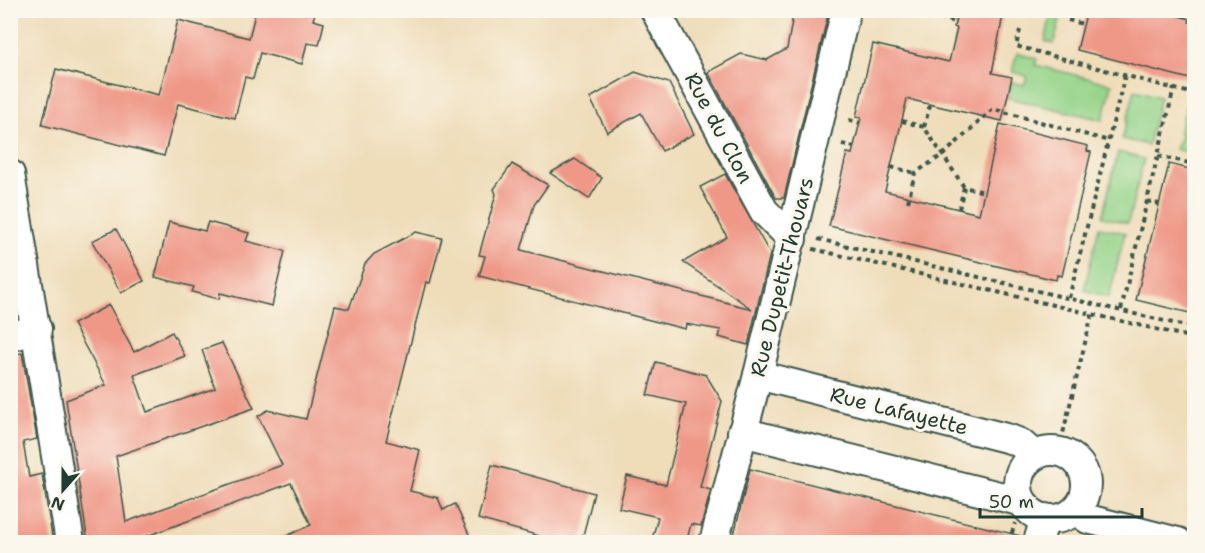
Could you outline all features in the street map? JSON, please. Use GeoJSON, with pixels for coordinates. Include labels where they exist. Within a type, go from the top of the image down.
{"type":"FeatureCollection","features":[{"type":"Feature","properties":{"kind":"street","name":"Rue du Clon"},"geometry":{"type":"LineString","coordinates":[[655,10],[764,211],[800,241]]}},
{"type":"Feature","properties":{"kind":"street","name":"Rue Dupetit-Thouars"},"geometry":{"type":"LineString","coordinates":[[714,543],[758,375],[800,241],[846,10]]}},
{"type":"Feature","properties":{"kind":"street"},"geometry":{"type":"LineString","coordinates":[[10,174],[24,333],[70,543]]}},
{"type":"Feature","properties":{"kind":"street","name":"Rue Lafayette"},"geometry":{"type":"LineString","coordinates":[[758,375],[1010,439],[1032,451],[1046,453]]}},
{"type":"Feature","properties":{"kind":"street"},"geometry":{"type":"LineString","coordinates":[[742,432],[1035,521],[1060,518],[1075,510],[1085,493],[1084,474],[1076,460],[1046,453],[1022,468],[1018,478],[1018,489],[1035,521]]}},
{"type":"Feature","properties":{"kind":"street"},"geometry":{"type":"LineString","coordinates":[[1075,510],[1088,519],[1178,543]]}},
{"type":"Feature","properties":{"kind":"path"},"geometry":{"type":"LineString","coordinates":[[914,10],[955,22]]}},
{"type":"Feature","properties":{"kind":"path"},"geometry":{"type":"LineString","coordinates":[[1167,11],[1194,18]]}},
{"type":"Feature","properties":{"kind":"path"},"geometry":{"type":"LineString","coordinates":[[1068,20],[1083,24]]}},
{"type":"Feature","properties":{"kind":"path"},"geometry":{"type":"LineString","coordinates":[[1020,30],[1016,46],[1194,94]]}},
{"type":"Feature","properties":{"kind":"path"},"geometry":{"type":"LineString","coordinates":[[1069,298],[1125,75]]}},
{"type":"Feature","properties":{"kind":"path"},"geometry":{"type":"LineString","coordinates":[[1121,310],[1174,88]]}},
{"type":"Feature","properties":{"kind":"path"},"geometry":{"type":"LineString","coordinates":[[924,127],[930,105]]}},
{"type":"Feature","properties":{"kind":"path"},"geometry":{"type":"LineString","coordinates":[[908,202],[915,173],[944,154],[993,109],[1109,141]]}},
{"type":"Feature","properties":{"kind":"path"},"geometry":{"type":"LineString","coordinates":[[849,120],[860,123]]}},
{"type":"Feature","properties":{"kind":"path"},"geometry":{"type":"LineString","coordinates":[[902,121],[924,127],[944,154],[964,187],[959,209]]}},
{"type":"Feature","properties":{"kind":"path"},"geometry":{"type":"LineString","coordinates":[[842,144],[854,147]]}},
{"type":"Feature","properties":{"kind":"path"},"geometry":{"type":"LineString","coordinates":[[1158,156],[1194,165]]}},
{"type":"Feature","properties":{"kind":"path"},"geometry":{"type":"LineString","coordinates":[[891,167],[915,173]]}},
{"type":"Feature","properties":{"kind":"path"},"geometry":{"type":"LineString","coordinates":[[964,187],[984,192]]}},
{"type":"Feature","properties":{"kind":"path"},"geometry":{"type":"LineString","coordinates":[[1147,201],[1159,204]]}},
{"type":"Feature","properties":{"kind":"path"},"geometry":{"type":"LineString","coordinates":[[800,241],[1069,298],[1194,328]]}},
{"type":"Feature","properties":{"kind":"path"},"geometry":{"type":"LineString","coordinates":[[800,241],[1194,338]]}},
{"type":"Feature","properties":{"kind":"path"},"geometry":{"type":"LineString","coordinates":[[1046,453],[1092,314]]}},
{"type":"Feature","properties":{"kind":"green space"},"geometry":{"type":"Polygon","coordinates":[[[1052,11],[1062,11],[1054,44],[1045,41],[1052,11]]]}},
{"type":"Feature","properties":{"kind":"green space"},"geometry":{"type":"Polygon","coordinates":[[[1017,53],[1037,59],[1035,65],[1112,84],[1103,120],[1008,98],[1012,82],[1024,85],[1027,76],[1012,72],[1017,53]]]}},
{"type":"Feature","properties":{"kind":"green space"},"geometry":{"type":"Polygon","coordinates":[[[1135,90],[1160,97],[1148,145],[1122,139],[1135,90]]]}},
{"type":"Feature","properties":{"kind":"green space"},"geometry":{"type":"Polygon","coordinates":[[[1187,103],[1194,105],[1194,154],[1175,149],[1182,134],[1179,133],[1187,103]]]}},
{"type":"Feature","properties":{"kind":"green space"},"geometry":{"type":"Polygon","coordinates":[[[1118,152],[1144,159],[1128,223],[1102,217],[1118,152]]]}},
{"type":"Feature","properties":{"kind":"green space"},"geometry":{"type":"Polygon","coordinates":[[[1099,227],[1125,233],[1109,297],[1084,290],[1099,227]]]}},
{"type":"Feature","properties":{"kind":"building"},"geometry":{"type":"Polygon","coordinates":[[[256,10],[316,10],[313,20],[324,23],[319,45],[307,43],[302,64],[260,53],[253,79],[245,77],[235,118],[178,104],[164,156],[42,125],[56,69],[159,95],[178,20],[249,38],[256,10]]]}},
{"type":"Feature","properties":{"kind":"building"},"geometry":{"type":"Polygon","coordinates":[[[794,10],[829,10],[784,198],[776,198],[708,72],[741,54],[767,60],[787,49],[794,10]]]}},
{"type":"Feature","properties":{"kind":"building"},"geometry":{"type":"Polygon","coordinates":[[[958,10],[1004,10],[992,73],[1012,77],[1002,121],[907,99],[885,191],[979,214],[1000,124],[1088,146],[1087,151],[1091,152],[1062,276],[1057,275],[1056,280],[829,226],[847,153],[852,154],[861,118],[856,117],[873,44],[949,62],[957,28],[954,27],[958,10]]]}},
{"type":"Feature","properties":{"kind":"building"},"geometry":{"type":"Polygon","coordinates":[[[1087,10],[1155,10],[1190,19],[1189,22],[1194,23],[1194,80],[1077,50],[1087,10]]]}},
{"type":"Feature","properties":{"kind":"building"},"geometry":{"type":"Polygon","coordinates":[[[635,72],[669,83],[694,134],[662,151],[641,113],[607,132],[590,98],[635,72]]]}},
{"type":"Feature","properties":{"kind":"building"},"geometry":{"type":"Polygon","coordinates":[[[575,159],[602,178],[589,199],[550,173],[575,159]]]}},
{"type":"Feature","properties":{"kind":"building"},"geometry":{"type":"Polygon","coordinates":[[[512,164],[548,185],[534,205],[521,250],[752,309],[683,262],[727,237],[700,187],[725,174],[770,254],[748,345],[719,337],[721,330],[686,324],[685,329],[479,276],[485,256],[479,255],[496,194],[494,189],[512,164]]]}},
{"type":"Feature","properties":{"kind":"building"},"geometry":{"type":"Polygon","coordinates":[[[1169,164],[1194,170],[1194,314],[1136,300],[1169,164]]]}},
{"type":"Feature","properties":{"kind":"building"},"geometry":{"type":"Polygon","coordinates":[[[169,222],[205,231],[208,222],[249,233],[246,241],[285,251],[272,306],[220,293],[219,299],[192,292],[194,287],[155,277],[169,222]]]}},
{"type":"Feature","properties":{"kind":"building"},"geometry":{"type":"Polygon","coordinates":[[[116,229],[144,281],[121,293],[92,241],[116,229]]]}},
{"type":"Feature","properties":{"kind":"building"},"geometry":{"type":"Polygon","coordinates":[[[416,232],[442,238],[430,283],[426,282],[386,441],[420,450],[410,491],[438,498],[443,510],[455,504],[473,543],[271,543],[311,525],[291,483],[128,543],[88,543],[66,400],[106,385],[73,324],[109,305],[134,352],[172,332],[185,356],[134,375],[147,412],[215,388],[202,350],[222,343],[254,408],[116,456],[126,522],[282,465],[258,416],[268,410],[306,419],[335,306],[349,309],[365,264],[374,254],[416,232]]]}},
{"type":"Feature","properties":{"kind":"building"},"geometry":{"type":"Polygon","coordinates":[[[22,353],[37,439],[23,442],[29,477],[42,474],[53,543],[10,543],[10,355],[22,353]]]}},
{"type":"Feature","properties":{"kind":"building"},"geometry":{"type":"Polygon","coordinates":[[[656,362],[706,375],[722,401],[700,487],[711,490],[701,526],[691,524],[686,543],[651,543],[658,517],[619,508],[627,476],[666,485],[686,404],[647,395],[656,362]]]}},
{"type":"Feature","properties":{"kind":"building"},"geometry":{"type":"Polygon","coordinates":[[[492,465],[594,493],[581,543],[565,543],[478,519],[492,465]]]}},
{"type":"Feature","properties":{"kind":"building"},"geometry":{"type":"Polygon","coordinates":[[[750,469],[1021,536],[1021,543],[732,543],[750,469]]]}}]}
